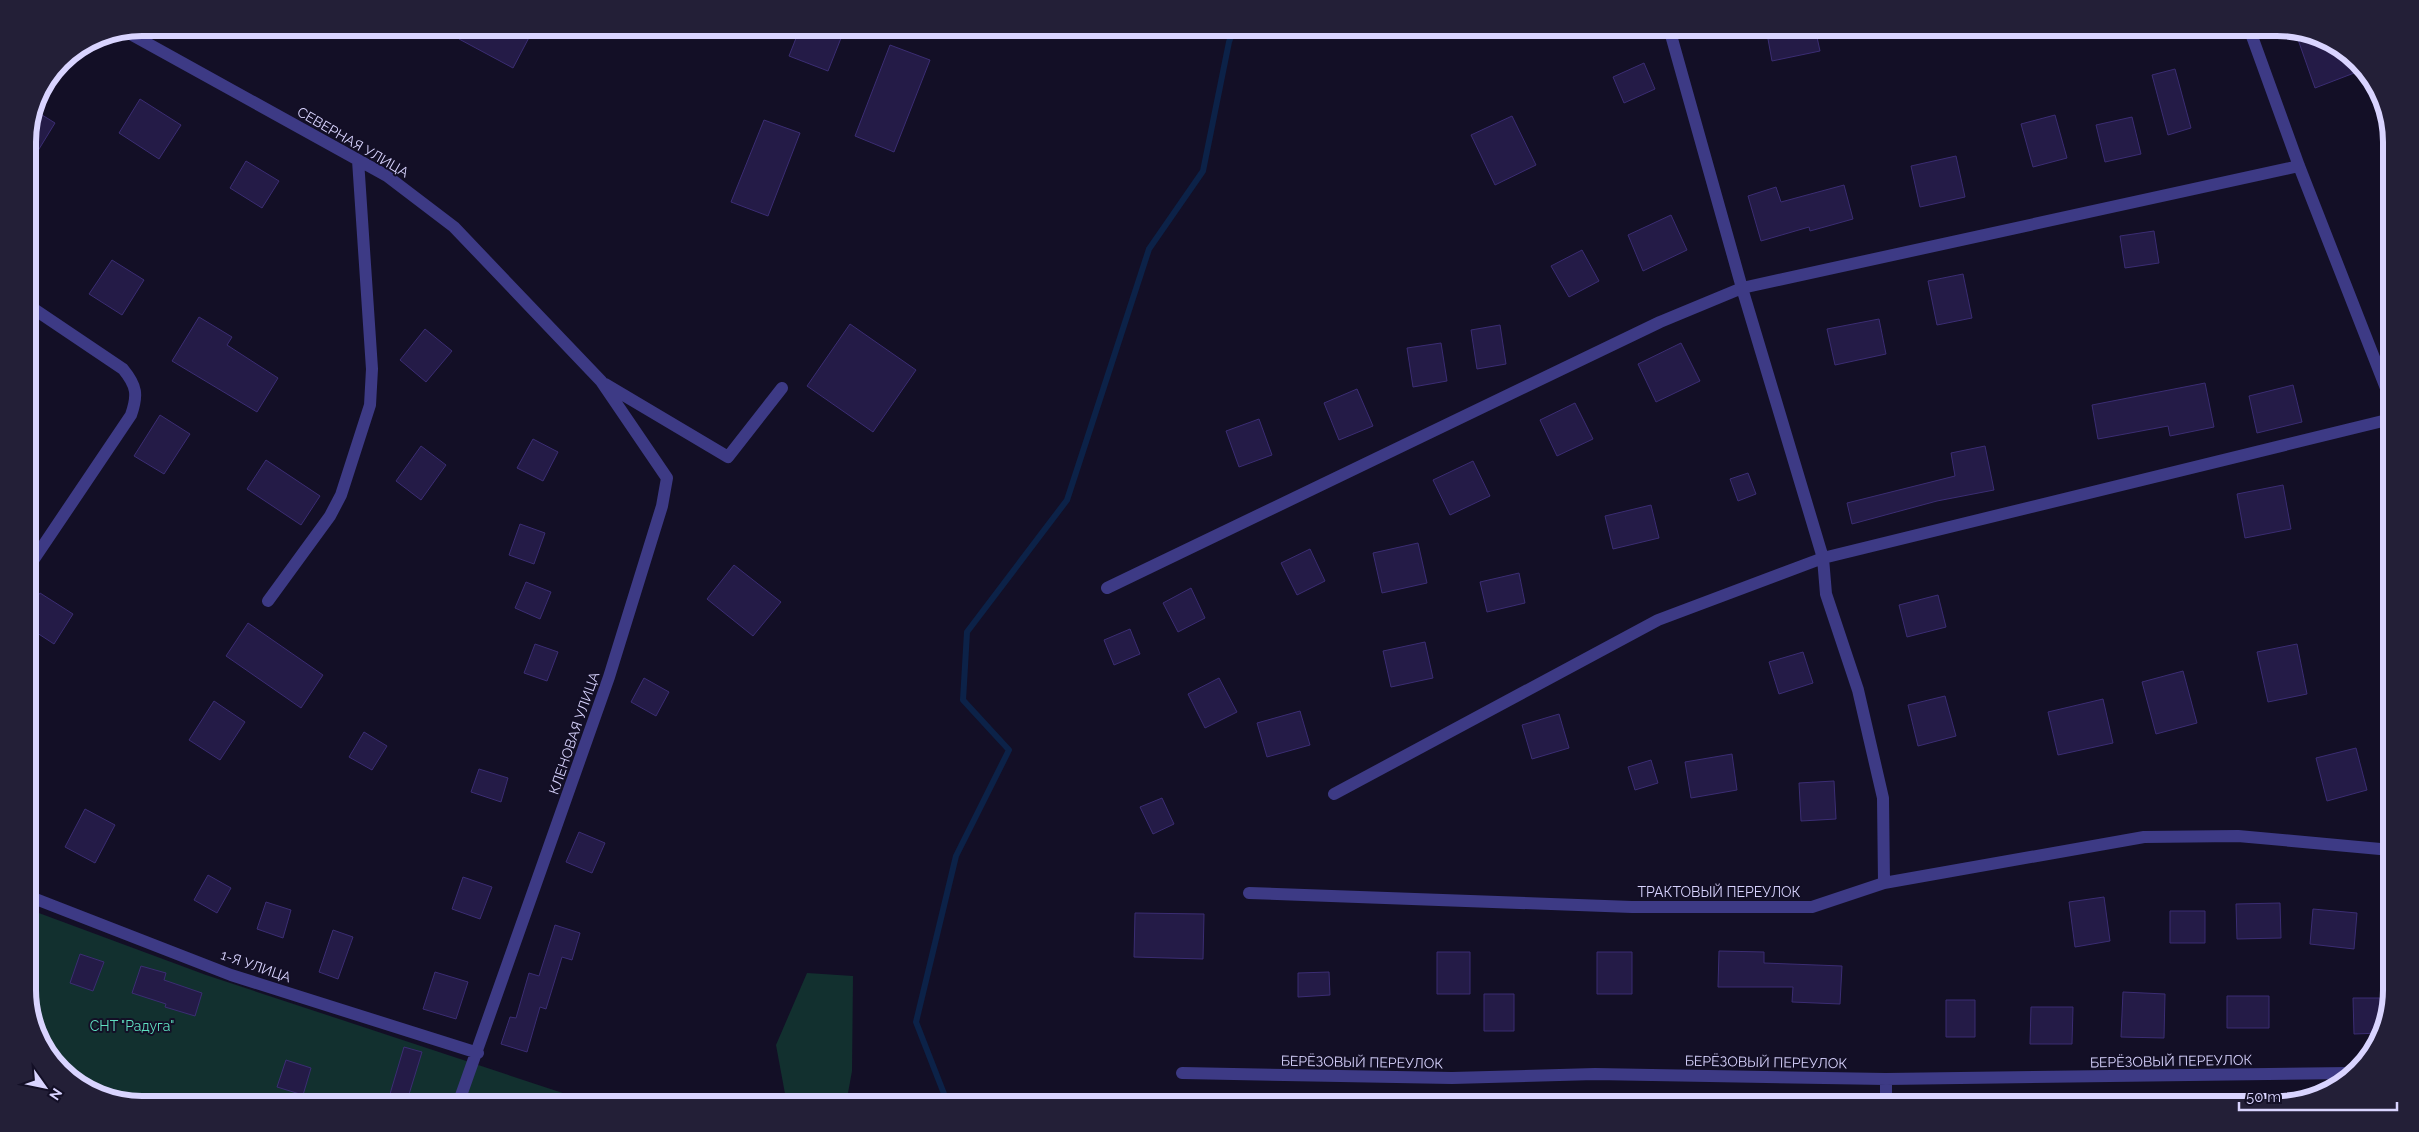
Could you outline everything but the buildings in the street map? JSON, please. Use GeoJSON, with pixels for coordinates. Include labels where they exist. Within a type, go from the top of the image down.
{"type":"FeatureCollection","features":[{"type":"Feature","properties":{"kind":"street"},"geometry":{"type":"LineString","coordinates":[[1672,36],[1742,288],[1823,558],[1826,594],[1858,690],[1883,798],[1884,884]]}},
{"type":"Feature","properties":{"kind":"street"},"geometry":{"type":"LineString","coordinates":[[2252,36],[2299,166],[2383,381]]}},
{"type":"Feature","properties":{"kind":"street","name":"СЕВЕРНАЯ УЛИЦА"},"geometry":{"type":"LineString","coordinates":[[135,37],[387,176],[454,227],[600,381]]}},
{"type":"Feature","properties":{"kind":"street"},"geometry":{"type":"LineString","coordinates":[[268,601],[330,516],[341,495],[370,405],[372,369],[358,160]]}},
{"type":"Feature","properties":{"kind":"street"},"geometry":{"type":"LineString","coordinates":[[1107,588],[1660,322],[1742,288],[2299,166]]}},
{"type":"Feature","properties":{"kind":"street"},"geometry":{"type":"LineString","coordinates":[[36,310],[123,369],[132,381],[137,399],[131,415],[36,556]]}},
{"type":"Feature","properties":{"kind":"street"},"geometry":{"type":"LineString","coordinates":[[600,381],[728,457],[782,388]]}},
{"type":"Feature","properties":{"kind":"street","name":"КЛЕНОВАЯ УЛИЦА"},"geometry":{"type":"LineString","coordinates":[[461,1096],[478,1053],[609,677],[662,506],[667,478],[600,381]]}},
{"type":"Feature","properties":{"kind":"street"},"geometry":{"type":"LineString","coordinates":[[1334,794],[1658,620],[1823,558],[2383,421]]}},
{"type":"Feature","properties":{"kind":"street","name":"ТРАКТОВЫЙ ПЕРЕУЛОК"},"geometry":{"type":"LineString","coordinates":[[1249,893],[1632,907],[1812,907],[1884,884],[2144,837],[2238,836],[2383,849]]}},
{"type":"Feature","properties":{"kind":"street","name":"1-Я УЛИЦА"},"geometry":{"type":"LineString","coordinates":[[36,899],[231,974],[478,1053]]}},
{"type":"Feature","properties":{"kind":"street","name":"БЕРЁЗОВЫЙ ПЕРЕУЛОК"},"geometry":{"type":"LineString","coordinates":[[1182,1073],[1452,1078],[1595,1074],[1886,1079],[2341,1074]]}},
{"type":"Feature","properties":{"kind":"street"},"geometry":{"type":"LineString","coordinates":[[1886,1079],[1886,1096]]}},
{"type":"Feature","properties":{"kind":"green space","name":"СНТ \"Радуга\""},"geometry":{"type":"Polygon","coordinates":[[[36,912],[206,975],[572,1096],[142,1096],[122,1094],[102,1088],[89,1082],[70,1067],[70,1062],[65,1062],[58,1054],[44,1030],[36,997],[36,912]]]}},
{"type":"Feature","properties":{"kind":"green space"},"geometry":{"type":"Polygon","coordinates":[[[807,973],[853,976],[852,1071],[847,1096],[785,1096],[776,1045],[807,973]]]}},
{"type":"Feature","properties":{"kind":"waterway"},"geometry":{"type":"LineString","coordinates":[[945,1096],[916,1022],[956,856],[1009,750],[963,700],[967,632],[1067,500],[1149,249],[1203,171],[1231,36]]}}]}
